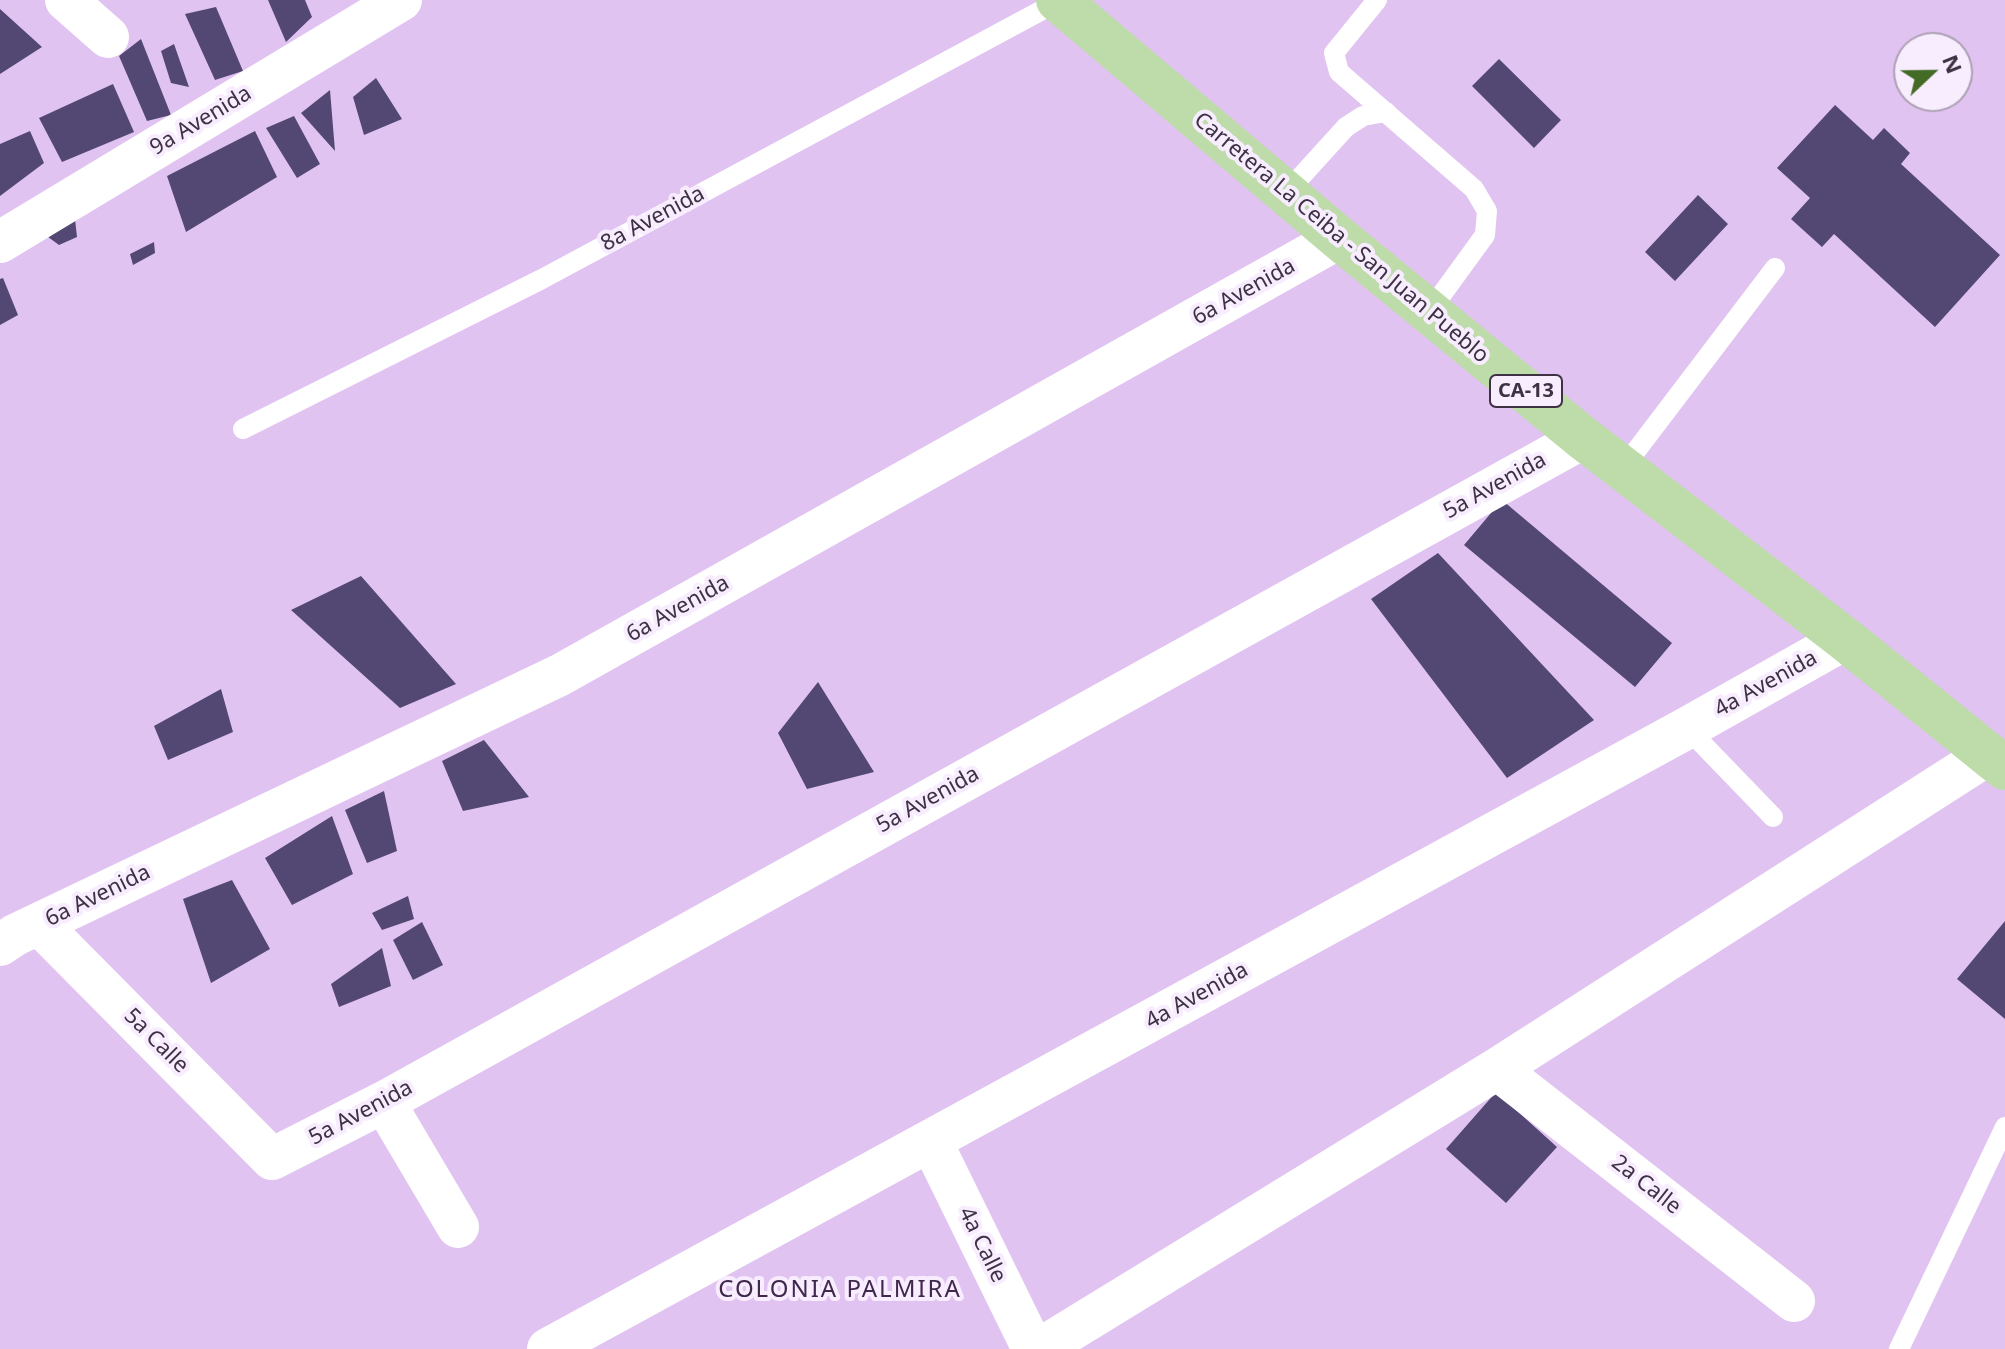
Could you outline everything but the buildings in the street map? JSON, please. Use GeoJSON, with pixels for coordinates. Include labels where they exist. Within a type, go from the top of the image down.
{"type":"FeatureCollection","features":[{"type":"Feature","properties":{"kind":"main road","name":"Carretera La Ceiba - San Juan Pueblo"},"geometry":{"type":"LineString","coordinates":[[1058,0],[1339,238],[1583,438],[1845,639],[1996,762]]}},
{"type":"Feature","properties":{"kind":"street"},"geometry":{"type":"LineString","coordinates":[[66,0],[108,37]]}},
{"type":"Feature","properties":{"kind":"street","name":"9a Avenida"},"geometry":{"type":"LineString","coordinates":[[0,242],[401,0]]}},
{"type":"Feature","properties":{"kind":"street","name":"6a Avenida"},"geometry":{"type":"LineString","coordinates":[[0,945],[560,675],[1339,238]]}},
{"type":"Feature","properties":{"kind":"street","name":"5a Avenida"},"geometry":{"type":"LineString","coordinates":[[272,1159],[384,1102],[1583,438]]}},
{"type":"Feature","properties":{"kind":"street","name":"4a Avenida"},"geometry":{"type":"LineString","coordinates":[[548,1349],[594,1339],[931,1141],[1845,639]]}},
{"type":"Feature","properties":{"kind":"street"},"geometry":{"type":"LineString","coordinates":[[1040,1349],[1996,762]]}},
{"type":"Feature","properties":{"kind":"street","name":"5a Calle"},"geometry":{"type":"LineString","coordinates":[[39,924],[272,1159]]}},
{"type":"Feature","properties":{"kind":"street","name":"2a Calle"},"geometry":{"type":"LineString","coordinates":[[1497,1069],[1794,1301]]}},
{"type":"Feature","properties":{"kind":"street"},"geometry":{"type":"LineString","coordinates":[[384,1102],[458,1227]]}},
{"type":"Feature","properties":{"kind":"street","name":"4a Calle"},"geometry":{"type":"LineString","coordinates":[[931,1141],[1033,1349]]}},
{"type":"Feature","properties":{"kind":"lane","name":"8a Avenida"},"geometry":{"type":"LineString","coordinates":[[243,429],[542,279],[1058,0]]}},
{"type":"Feature","properties":{"kind":"lane"},"geometry":{"type":"LineString","coordinates":[[1377,0],[1334,53],[1339,72],[1474,189],[1487,211],[1485,235],[1429,312]]}},
{"type":"Feature","properties":{"kind":"lane"},"geometry":{"type":"LineString","coordinates":[[1286,193],[1346,127],[1363,116],[1386,112]]}},
{"type":"Feature","properties":{"kind":"lane"},"geometry":{"type":"LineString","coordinates":[[1623,468],[1775,268]]}},
{"type":"Feature","properties":{"kind":"lane"},"geometry":{"type":"LineString","coordinates":[[1687,728],[1773,817]]}},
{"type":"Feature","properties":{"kind":"lane"},"geometry":{"type":"LineString","coordinates":[[1899,1349],[2005,1127]]}},
{"type":"Feature","properties":{"kind":"district","name":"COLONIA PALMIRA"},"geometry":{"type":"Point","coordinates":[840,1290]}}]}
